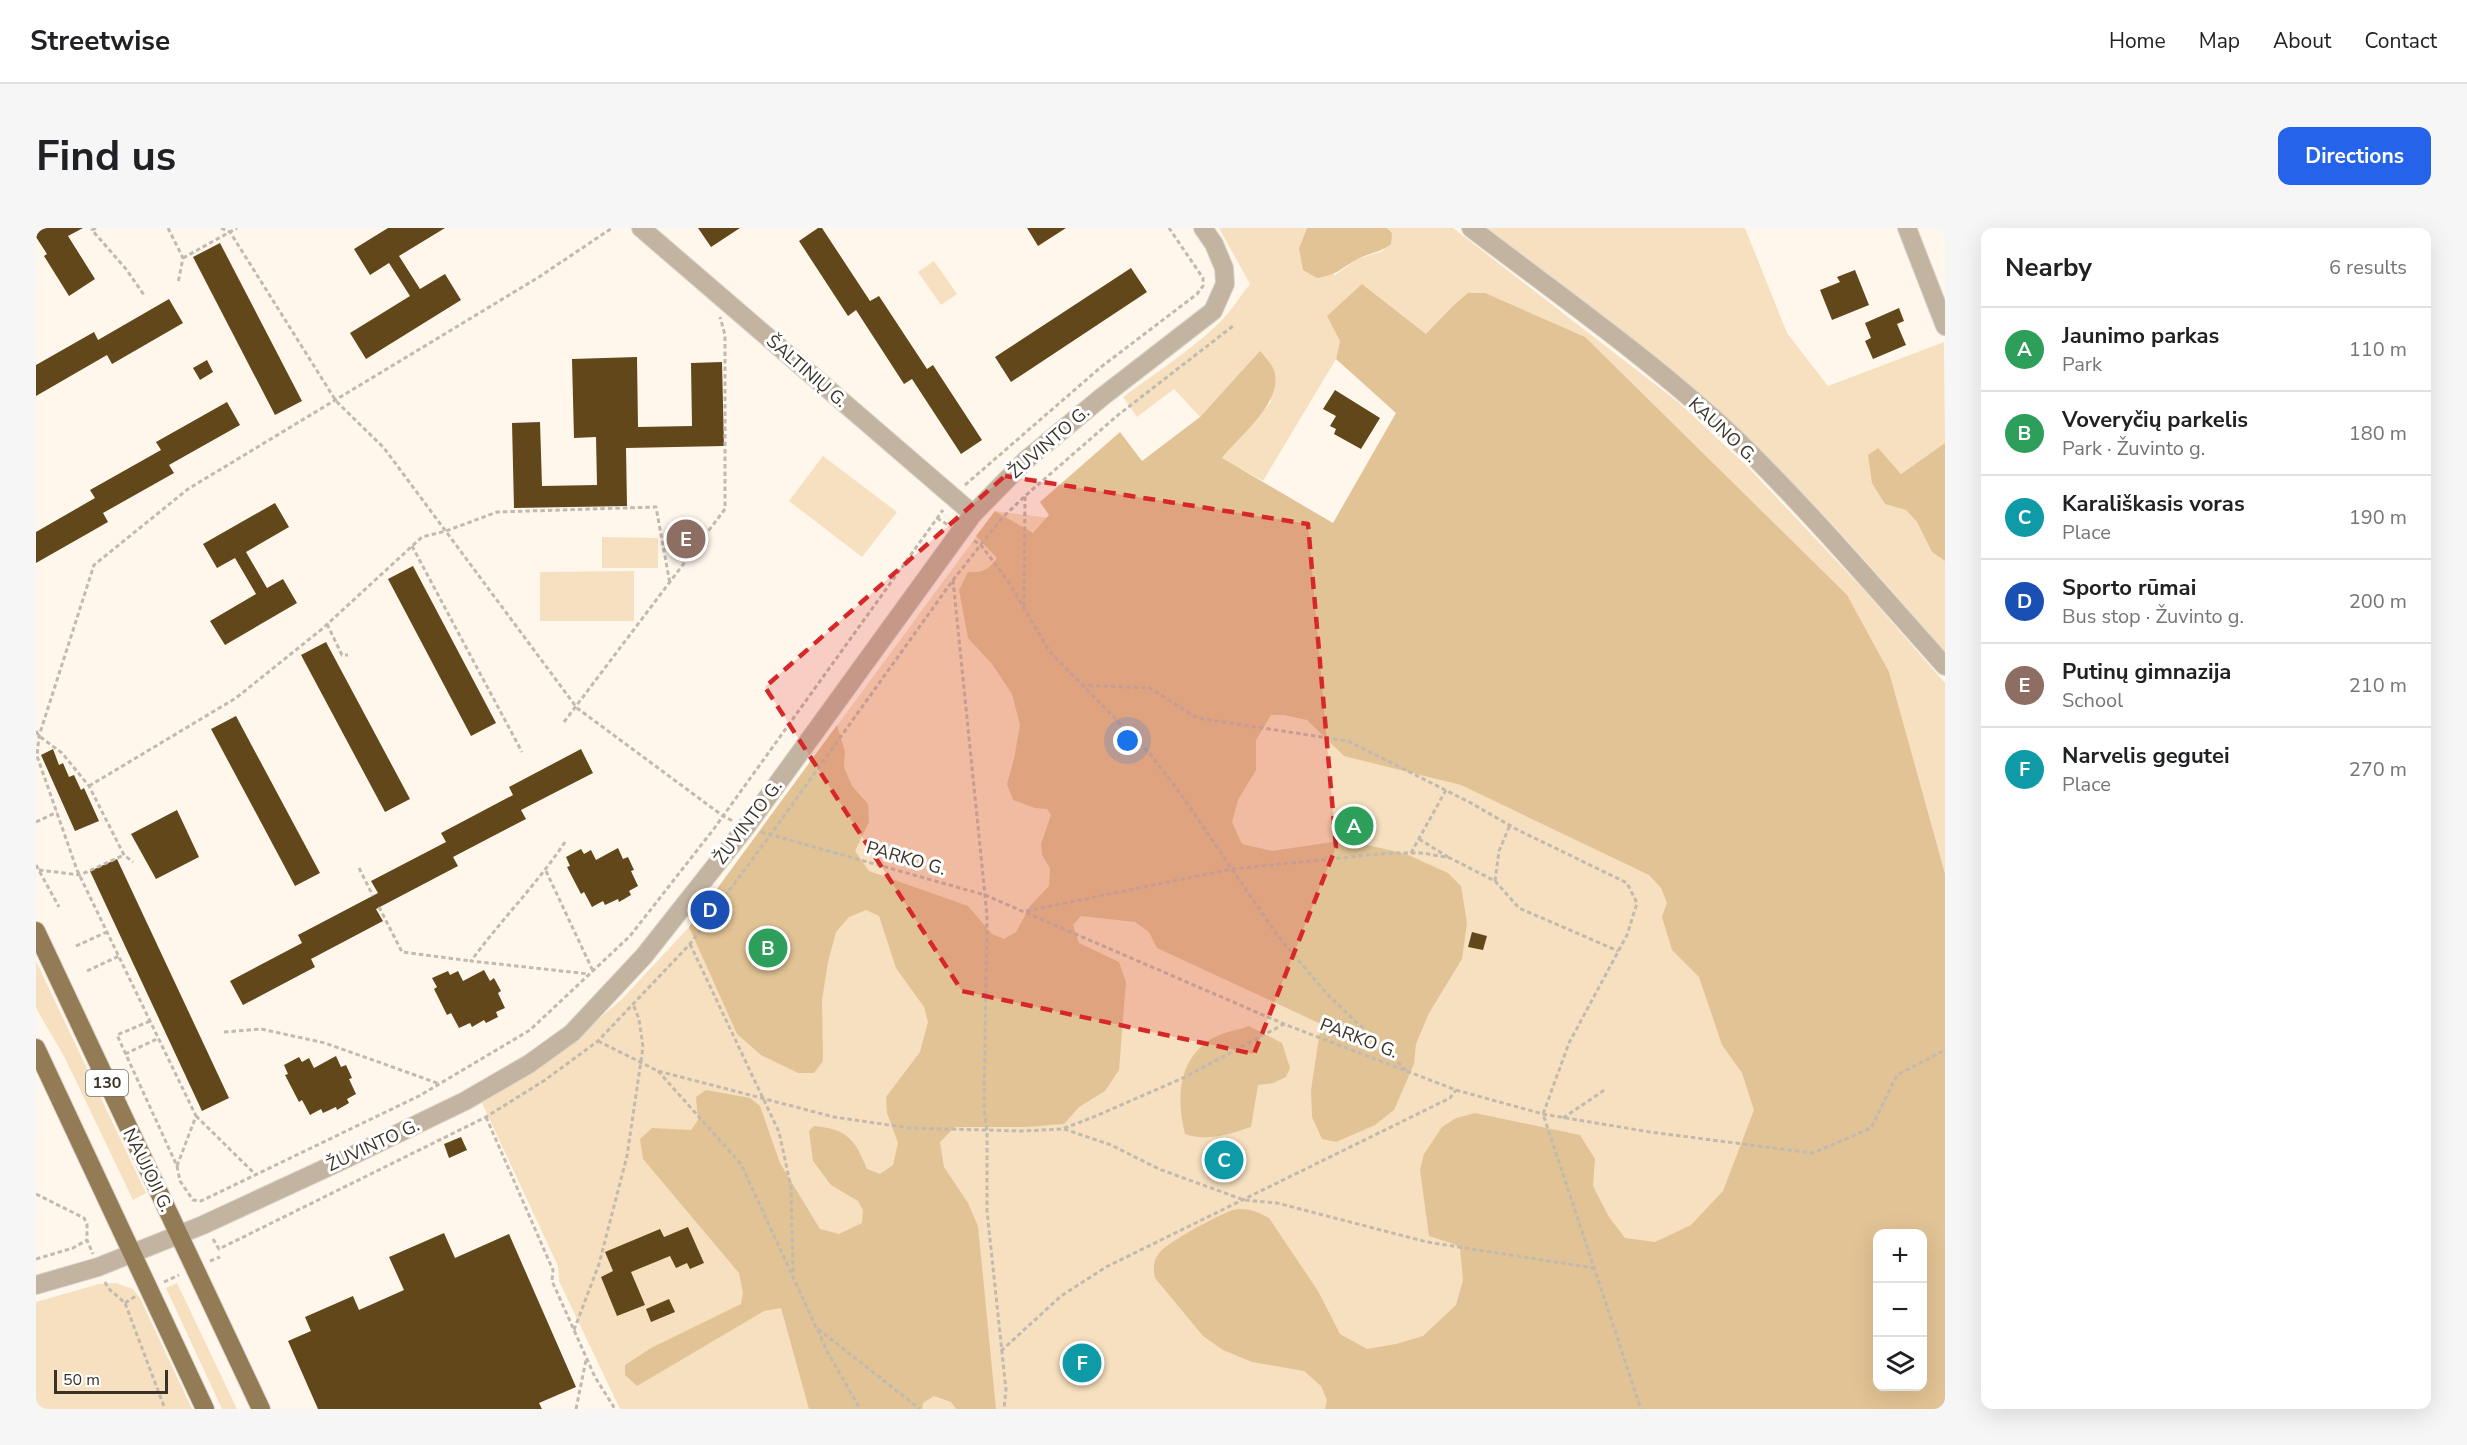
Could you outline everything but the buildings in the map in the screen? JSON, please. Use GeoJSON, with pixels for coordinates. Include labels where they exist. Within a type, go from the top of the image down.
{"type":"FeatureCollection","features":[{"type":"Feature","properties":{"kind":"main road","name":"NAUJOJI G."},"geometry":{"type":"LineString","coordinates":[[36,932],[261,1409]]}},
{"type":"Feature","properties":{"kind":"main road","name":"130"},"geometry":{"type":"LineString","coordinates":[[36,1048],[205,1409]]}},
{"type":"Feature","properties":{"kind":"street","name":"ŠALTINIŲ G."},"geometry":{"type":"LineString","coordinates":[[642,228],[973,514]]}},
{"type":"Feature","properties":{"kind":"street","name":"ŽUVINTO G."},"geometry":{"type":"LineString","coordinates":[[36,1285],[98,1267],[179,1234],[406,1130],[465,1101],[529,1064],[572,1032],[644,956],[746,827],[973,514],[1026,460],[1102,397],[1213,311],[1224,284],[1224,268],[1214,244],[1203,228]]}},
{"type":"Feature","properties":{"kind":"street","name":"KAUNO G."},"geometry":{"type":"LineString","coordinates":[[1471,228],[1668,380],[1735,439],[1813,519],[1945,666]]}},
{"type":"Feature","properties":{"kind":"street"},"geometry":{"type":"LineString","coordinates":[[1907,228],[1945,326]]}},
{"type":"Feature","properties":{"kind":"path"},"geometry":{"type":"LineString","coordinates":[[96,228],[91,229],[126,269],[144,295]]}},
{"type":"Feature","properties":{"kind":"path"},"geometry":{"type":"LineString","coordinates":[[168,228],[183,258],[178,283]]}},
{"type":"Feature","properties":{"kind":"path"},"geometry":{"type":"LineString","coordinates":[[221,228],[231,230]]}},
{"type":"Feature","properties":{"kind":"path"},"geometry":{"type":"LineString","coordinates":[[183,258],[237,228]]}},
{"type":"Feature","properties":{"kind":"path"},"geometry":{"type":"LineString","coordinates":[[256,1175],[196,1116],[80,875],[37,756],[39,736],[94,565],[188,489],[539,277],[612,228]]}},
{"type":"Feature","properties":{"kind":"path"},"geometry":{"type":"LineString","coordinates":[[150,1020],[117,1035],[177,1166],[180,1181],[193,1200],[201,1201],[419,1096],[530,1030],[630,936],[723,816],[952,498],[1101,366],[1197,294],[1203,286],[1203,278],[1169,228]]}},
{"type":"Feature","properties":{"kind":"path","name":"PARKO G."},"geometry":{"type":"LineString","coordinates":[[231,230],[336,401],[384,448],[577,708],[723,816],[746,827],[985,895],[1284,1024],[1456,1090],[1562,1118],[1813,1153],[1871,1128],[1897,1075],[1945,1050]]}},
{"type":"Feature","properties":{"kind":"path"},"geometry":{"type":"LineString","coordinates":[[564,722],[577,708],[726,509],[725,335],[720,317],[726,300]]}},
{"type":"Feature","properties":{"kind":"path"},"geometry":{"type":"LineString","coordinates":[[1118,415],[1233,326]]}},
{"type":"Feature","properties":{"kind":"path"},"geometry":{"type":"LineString","coordinates":[[1024,608],[1025,496]]}},
{"type":"Feature","properties":{"kind":"path"},"geometry":{"type":"LineString","coordinates":[[89,786],[236,698],[327,624],[422,537],[446,531],[497,512],[656,507],[670,584]]}},
{"type":"Feature","properties":{"kind":"path"},"geometry":{"type":"LineString","coordinates":[[937,519],[980,544],[1008,581],[1050,652],[1150,754],[1180,793],[1277,935],[1328,994],[1407,1071]]}},
{"type":"Feature","properties":{"kind":"path"},"geometry":{"type":"LineString","coordinates":[[412,546],[522,752]]}},
{"type":"Feature","properties":{"kind":"path"},"geometry":{"type":"LineString","coordinates":[[953,580],[987,915],[984,1108],[987,1132],[987,1211],[1006,1390],[1004,1409]]}},
{"type":"Feature","properties":{"kind":"path"},"geometry":{"type":"LineString","coordinates":[[327,624],[342,655],[348,655]]}},
{"type":"Feature","properties":{"kind":"path"},"geometry":{"type":"LineString","coordinates":[[1081,685],[1150,688],[1197,718],[1348,741],[1627,883],[1637,903],[1627,935],[1569,1043],[1543,1114],[1641,1409]]}},
{"type":"Feature","properties":{"kind":"path"},"geometry":{"type":"LineString","coordinates":[[36,731],[39,736],[62,753],[89,786],[124,855],[133,862]]}},
{"type":"Feature","properties":{"kind":"path"},"geometry":{"type":"LineString","coordinates":[[1411,853],[1446,790]]}},
{"type":"Feature","properties":{"kind":"path"},"geometry":{"type":"LineString","coordinates":[[36,822],[57,812]]}},
{"type":"Feature","properties":{"kind":"path"},"geometry":{"type":"LineString","coordinates":[[1495,880],[1499,851],[1510,825]]}},
{"type":"Feature","properties":{"kind":"path"},"geometry":{"type":"LineString","coordinates":[[1419,839],[1450,858],[1495,880],[1519,908],[1618,951]]}},
{"type":"Feature","properties":{"kind":"path"},"geometry":{"type":"LineString","coordinates":[[471,961],[492,932],[546,871],[565,842]]}},
{"type":"Feature","properties":{"kind":"path"},"geometry":{"type":"LineString","coordinates":[[1024,912],[1232,868],[1389,853],[1450,858]]}},
{"type":"Feature","properties":{"kind":"path"},"geometry":{"type":"LineString","coordinates":[[39,870],[80,875],[124,855]]}},
{"type":"Feature","properties":{"kind":"path"},"geometry":{"type":"LineString","coordinates":[[36,865],[59,907]]}},
{"type":"Feature","properties":{"kind":"path"},"geometry":{"type":"LineString","coordinates":[[359,868],[373,896]]}},
{"type":"Feature","properties":{"kind":"path"},"geometry":{"type":"LineString","coordinates":[[546,871],[591,973]]}},
{"type":"Feature","properties":{"kind":"path"},"geometry":{"type":"LineString","coordinates":[[379,907],[402,952],[591,973]]}},
{"type":"Feature","properties":{"kind":"path"},"geometry":{"type":"LineString","coordinates":[[76,946],[107,932]]}},
{"type":"Feature","properties":{"kind":"path"},"geometry":{"type":"LineString","coordinates":[[690,944],[779,1132],[791,1187],[793,1273]]}},
{"type":"Feature","properties":{"kind":"path"},"geometry":{"type":"LineString","coordinates":[[87,970],[119,956]]}},
{"type":"Feature","properties":{"kind":"path"},"geometry":{"type":"LineString","coordinates":[[574,1330],[599,1264],[627,1156],[641,1064],[642,1032],[633,1004]]}},
{"type":"Feature","properties":{"kind":"path"},"geometry":{"type":"LineString","coordinates":[[1062,1129],[1185,1077],[1284,1024]]}},
{"type":"Feature","properties":{"kind":"path"},"geometry":{"type":"LineString","coordinates":[[224,1032],[261,1029],[325,1043],[440,1084]]}},
{"type":"Feature","properties":{"kind":"path"},"geometry":{"type":"LineString","coordinates":[[125,1054],[159,1038]]}},
{"type":"Feature","properties":{"kind":"path"},"geometry":{"type":"LineString","coordinates":[[598,1041],[658,1071],[834,1117],[910,1128],[987,1132],[1062,1129],[1111,1145],[1159,1169],[1244,1200],[1277,1203],[1427,1242],[1594,1268]]}},
{"type":"Feature","properties":{"kind":"path"},"geometry":{"type":"LineString","coordinates":[[658,1071],[741,1164],[817,1328],[860,1409]]}},
{"type":"Feature","properties":{"kind":"path"},"geometry":{"type":"LineString","coordinates":[[1562,1118],[1606,1089]]}},
{"type":"Feature","properties":{"kind":"path"},"geometry":{"type":"LineString","coordinates":[[1001,1352],[1061,1296],[1106,1267],[1450,1098],[1456,1090]]}},
{"type":"Feature","properties":{"kind":"path"},"geometry":{"type":"LineString","coordinates":[[177,1166],[196,1116]]}},
{"type":"Feature","properties":{"kind":"path"},"geometry":{"type":"LineString","coordinates":[[486,1117],[553,1270],[552,1281],[586,1359],[615,1409]]}},
{"type":"Feature","properties":{"kind":"path"},"geometry":{"type":"LineString","coordinates":[[36,1194],[84,1218],[87,1224],[87,1240],[98,1267],[108,1288],[125,1302],[165,1409]]}},
{"type":"Feature","properties":{"kind":"path"},"geometry":{"type":"LineString","coordinates":[[36,1259],[73,1248],[87,1240]]}},
{"type":"Feature","properties":{"kind":"path"},"geometry":{"type":"LineString","coordinates":[[125,1302],[220,1257]]}},
{"type":"Feature","properties":{"kind":"path"},"geometry":{"type":"LineString","coordinates":[[817,1328],[920,1409]]}},
{"type":"Feature","properties":{"kind":"path"},"geometry":{"type":"LineString","coordinates":[[576,1409],[586,1359]]}},
{"type":"Feature","properties":{"kind":"highlighted area"},"geometry":{"type":"Polygon","coordinates":[[[1005,476],[1308,524],[1336,847],[1254,1054],[962,991],[765,687],[1005,476]]]}},
{"type":"Feature","properties":{"kind":"shaded area"},"geometry":{"type":"Polygon","coordinates":[[[1219,228],[1307,228],[1299,248],[1335,275],[1357,259],[1383,251],[1392,233],[1387,228],[1453,228],[1678,402],[1746,465],[1862,588],[1945,683],[1945,1409],[620,1409],[559,1281],[558,1266],[482,1103],[559,1053],[622,999],[689,927],[995,511],[1536,581],[1426,334],[1362,284],[1340,341],[1336,359],[1263,481],[1221,458],[1271,402],[1260,352],[1200,417],[1174,389],[1137,417],[1123,397],[1207,334],[1227,315],[1250,284],[1219,228]]]}},
{"type":"Feature","properties":{"kind":"shaded area"},"geometry":{"type":"Polygon","coordinates":[[[1307,228],[1387,228],[1392,233],[1391,244],[1334,273],[1317,278],[1303,270],[1299,248],[1307,228]]]}},
{"type":"Feature","properties":{"kind":"shaded area"},"geometry":{"type":"Polygon","coordinates":[[[1487,228],[1745,228],[1787,333],[1828,386],[1944,342],[1945,443],[1901,474],[1878,449],[1906,510],[1917,522],[1932,552],[1945,561],[1945,651],[1814,504],[1730,421],[1642,346],[1487,228]]]}},
{"type":"Feature","properties":{"kind":"shaded area"},"geometry":{"type":"Polygon","coordinates":[[[934,261],[957,294],[941,305],[918,272],[934,261]]]}},
{"type":"Feature","properties":{"kind":"shaded area"},"geometry":{"type":"Polygon","coordinates":[[[1362,284],[1426,334],[1468,293],[1485,293],[1585,337],[1847,595],[1889,672],[1945,874],[1945,1409],[1325,1409],[1327,1400],[1321,1386],[1304,1371],[1252,1362],[1223,1350],[1203,1336],[1155,1278],[1155,1261],[1165,1247],[1183,1235],[1226,1213],[1243,1209],[1269,1218],[1318,1291],[1340,1334],[1367,1349],[1423,1336],[1456,1305],[1463,1280],[1460,1248],[1429,1236],[1420,1170],[1424,1154],[1442,1127],[1456,1118],[1475,1113],[1580,1135],[1595,1159],[1593,1185],[1609,1217],[1625,1238],[1655,1242],[1691,1225],[1723,1191],[1754,1110],[1742,1073],[1722,1045],[1699,977],[1672,950],[1662,917],[1667,903],[1661,888],[1649,875],[1461,785],[1344,756],[1307,720],[1284,715],[1271,715],[1256,740],[1256,770],[1238,800],[1232,822],[1242,844],[1272,851],[1346,840],[1406,854],[1448,873],[1461,886],[1467,923],[1462,959],[1429,1013],[1416,1044],[1414,1064],[1394,1110],[1375,1125],[1336,1142],[1322,1139],[1312,1117],[1311,1090],[1321,1024],[1157,948],[1149,932],[1135,922],[1081,916],[1073,925],[1079,943],[1119,962],[1126,982],[1119,1070],[1105,1091],[1079,1107],[1064,1124],[1027,1127],[955,1127],[940,1142],[944,1167],[968,1203],[978,1226],[996,1409],[956,1409],[951,1402],[934,1396],[923,1403],[922,1409],[809,1409],[781,1308],[764,1311],[637,1386],[625,1375],[625,1365],[651,1348],[741,1304],[743,1293],[739,1273],[643,1159],[640,1139],[652,1128],[691,1130],[698,1120],[696,1097],[706,1090],[750,1098],[760,1106],[780,1163],[820,1229],[839,1234],[862,1223],[863,1210],[858,1201],[831,1185],[813,1161],[809,1131],[814,1126],[842,1133],[854,1143],[867,1169],[880,1174],[893,1165],[898,1143],[887,1113],[886,1097],[920,1052],[928,1022],[924,1007],[896,968],[879,916],[866,910],[849,917],[836,932],[822,1000],[823,1061],[814,1073],[798,1073],[761,1055],[737,1034],[689,927],[837,725],[845,752],[844,767],[852,786],[868,804],[869,822],[855,851],[869,871],[968,906],[992,934],[1004,939],[1016,932],[1030,906],[1049,886],[1050,868],[1042,855],[1041,844],[1051,815],[1047,809],[1035,808],[1013,800],[1007,784],[1020,725],[1012,694],[992,664],[968,638],[959,590],[968,572],[985,570],[997,558],[976,536],[995,511],[1033,533],[1049,515],[1040,502],[1120,432],[1142,461],[1200,417],[1260,351],[1272,366],[1275,378],[1274,391],[1260,415],[1222,458],[1333,523],[1396,413],[1336,359],[1340,341],[1327,316],[1362,284]]]}},
{"type":"Feature","properties":{"kind":"shaded area"},"geometry":{"type":"Polygon","coordinates":[[[1945,443],[1945,561],[1932,552],[1917,522],[1906,510],[1885,504],[1872,483],[1868,455],[1878,448],[1901,474],[1945,443]]]}},
{"type":"Feature","properties":{"kind":"shaded area"},"geometry":{"type":"Polygon","coordinates":[[[823,456],[897,512],[862,557],[789,501],[823,456]]]}},
{"type":"Feature","properties":{"kind":"shaded area"},"geometry":{"type":"Polygon","coordinates":[[[602,537],[658,538],[658,568],[602,568],[602,537]]]}},
{"type":"Feature","properties":{"kind":"shaded area"},"geometry":{"type":"Polygon","coordinates":[[[634,571],[634,621],[540,621],[540,572],[634,571]]]}},
{"type":"Feature","properties":{"kind":"shaded area"},"geometry":{"type":"Polygon","coordinates":[[[36,961],[146,1193],[133,1200],[65,1058],[36,1008],[36,961]]]}},
{"type":"Feature","properties":{"kind":"shaded area"},"geometry":{"type":"Polygon","coordinates":[[[1249,1026],[1282,1043],[1290,1068],[1286,1077],[1273,1083],[1258,1085],[1251,1127],[1210,1137],[1185,1134],[1181,1094],[1186,1068],[1201,1046],[1213,1038],[1249,1026]]]}},
{"type":"Feature","properties":{"kind":"shaded area"},"geometry":{"type":"Polygon","coordinates":[[[116,1283],[133,1289],[140,1298],[192,1409],[36,1409],[36,1302],[99,1284],[116,1283]]]}},
{"type":"Feature","properties":{"kind":"shaded area"},"geometry":{"type":"Polygon","coordinates":[[[177,1283],[237,1409],[222,1409],[166,1288],[177,1283]]]}},
{"type":"Feature","properties":{"kind":"place","name":"Putinų gimnazija"},"geometry":{"type":"Point","coordinates":[686,539]}},
{"type":"Feature","properties":{"kind":"place","name":"Jaunimo parkas"},"geometry":{"type":"Point","coordinates":[1354,826]}},
{"type":"Feature","properties":{"kind":"place","name":"Sporto rūmai"},"geometry":{"type":"Point","coordinates":[710,910]}},
{"type":"Feature","properties":{"kind":"place","name":"Voveryčių parkelis"},"geometry":{"type":"Point","coordinates":[768,948]}},
{"type":"Feature","properties":{"kind":"place","name":"Karališkasis voras"},"geometry":{"type":"Point","coordinates":[1224,1160]}},
{"type":"Feature","properties":{"kind":"place","name":"Narvelis gegutei"},"geometry":{"type":"Point","coordinates":[1082,1363]}}]}
